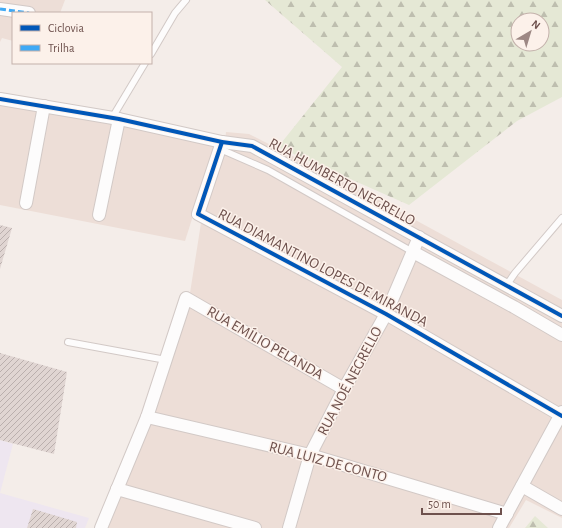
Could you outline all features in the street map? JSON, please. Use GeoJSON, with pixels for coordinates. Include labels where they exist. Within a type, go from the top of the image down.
{"type":"FeatureCollection","features":[{"type":"Feature","properties":{"kind":"street"},"geometry":{"type":"LineString","coordinates":[[0,8],[23,12]]}},
{"type":"Feature","properties":{"kind":"street","name":"RUA HUMBERTO NEGRELLO"},"geometry":{"type":"LineString","coordinates":[[0,99],[115,119],[221,145],[252,146],[562,316]]}},
{"type":"Feature","properties":{"kind":"street"},"geometry":{"type":"LineString","coordinates":[[26,203],[44,106]]}},
{"type":"Feature","properties":{"kind":"street"},"geometry":{"type":"LineString","coordinates":[[99,215],[115,119]]}},
{"type":"Feature","properties":{"kind":"street","name":"RUA DIAMANTINO LOPES DE MIRANDA"},"geometry":{"type":"LineString","coordinates":[[221,145],[198,214],[386,314],[561,414]]}},
{"type":"Feature","properties":{"kind":"street","name":"RUA NOÉ NEGRELLO"},"geometry":{"type":"LineString","coordinates":[[288,528],[310,455],[344,389],[386,314],[419,237]]}},
{"type":"Feature","properties":{"kind":"street","name":"RUA HUMBERTO NEGRELLO"},"geometry":{"type":"LineString","coordinates":[[413,252],[562,335]]}},
{"type":"Feature","properties":{"kind":"street","name":"RUA EMÍLIO PELANDA"},"geometry":{"type":"LineString","coordinates":[[166,360],[186,298],[344,389]]}},
{"type":"Feature","properties":{"kind":"street"},"geometry":{"type":"LineString","coordinates":[[100,528],[147,417],[166,360]]}},
{"type":"Feature","properties":{"kind":"street"},"geometry":{"type":"LineString","coordinates":[[499,528],[561,414]]}},
{"type":"Feature","properties":{"kind":"street","name":"RUA LUIZ DE CONTO"},"geometry":{"type":"LineString","coordinates":[[147,417],[310,455],[507,514]]}},
{"type":"Feature","properties":{"kind":"street"},"geometry":{"type":"LineString","coordinates":[[522,486],[562,509]]}},
{"type":"Feature","properties":{"kind":"street"},"geometry":{"type":"LineString","coordinates":[[117,489],[255,528]]}},
{"type":"Feature","properties":{"kind":"lane"},"geometry":{"type":"LineString","coordinates":[[152,52],[175,13],[186,0]]}},
{"type":"Feature","properties":{"kind":"lane"},"geometry":{"type":"LineString","coordinates":[[115,119],[144,64]]}},
{"type":"Feature","properties":{"kind":"lane","name":"RUA HUMBERTO NEGRELLO"},"geometry":{"type":"LineString","coordinates":[[221,145],[413,252]]}},
{"type":"Feature","properties":{"kind":"lane"},"geometry":{"type":"LineString","coordinates":[[506,286],[515,273],[562,218]]}},
{"type":"Feature","properties":{"kind":"lane"},"geometry":{"type":"LineString","coordinates":[[68,342],[166,360]]}},
{"type":"Feature","properties":{"kind":"shaded area"},"geometry":{"type":"Polygon","coordinates":[[[0,0],[65,0],[60,12],[12,12],[12,41],[2,38],[0,42],[0,0]]]}},
{"type":"Feature","properties":{"kind":"shaded area"},"geometry":{"type":"Polygon","coordinates":[[[0,103],[217,140],[185,241],[0,205],[0,103]]]}},
{"type":"Feature","properties":{"kind":"shaded area"},"geometry":{"type":"Polygon","coordinates":[[[226,132],[249,134],[377,199],[562,300],[562,518],[526,500],[509,528],[106,528],[190,293],[201,223],[225,144],[226,132]]]}},
{"type":"Feature","properties":{"kind":"shaded area"},"geometry":{"type":"Polygon","coordinates":[[[0,440],[13,444],[0,493],[0,440]]]}},
{"type":"Feature","properties":{"kind":"shaded area"},"geometry":{"type":"Polygon","coordinates":[[[0,493],[89,518],[85,528],[0,528],[0,493]]]}},
{"type":"Feature","properties":{"kind":"green space"},"geometry":{"type":"Polygon","coordinates":[[[265,0],[562,0],[562,97],[517,121],[409,205],[278,147],[342,67],[265,0]]]}},
{"type":"Feature","properties":{"kind":"green space"},"geometry":{"type":"Polygon","coordinates":[[[535,516],[548,528],[525,528],[535,516]]]}},
{"type":"Feature","properties":{"kind":"building"},"geometry":{"type":"Polygon","coordinates":[[[0,225],[12,228],[0,269],[0,225]]]}},
{"type":"Feature","properties":{"kind":"building"},"geometry":{"type":"Polygon","coordinates":[[[0,353],[67,372],[54,454],[0,440],[0,353]]]}},
{"type":"Feature","properties":{"kind":"building"},"geometry":{"type":"Polygon","coordinates":[[[33,509],[77,522],[76,528],[27,528],[33,509]]]}},
{"type":"Feature","properties":{"kind":"marked path"},"geometry":{"type":"LineString","coordinates":[[0,9],[22,12]]}},
{"type":"Feature","properties":{"kind":"cycle path"},"geometry":{"type":"LineString","coordinates":[[0,99],[119,119],[222,142],[252,146],[562,316]]}},
{"type":"Feature","properties":{"kind":"cycle path"},"geometry":{"type":"LineString","coordinates":[[222,142],[198,214],[386,314],[562,416]]}}]}
